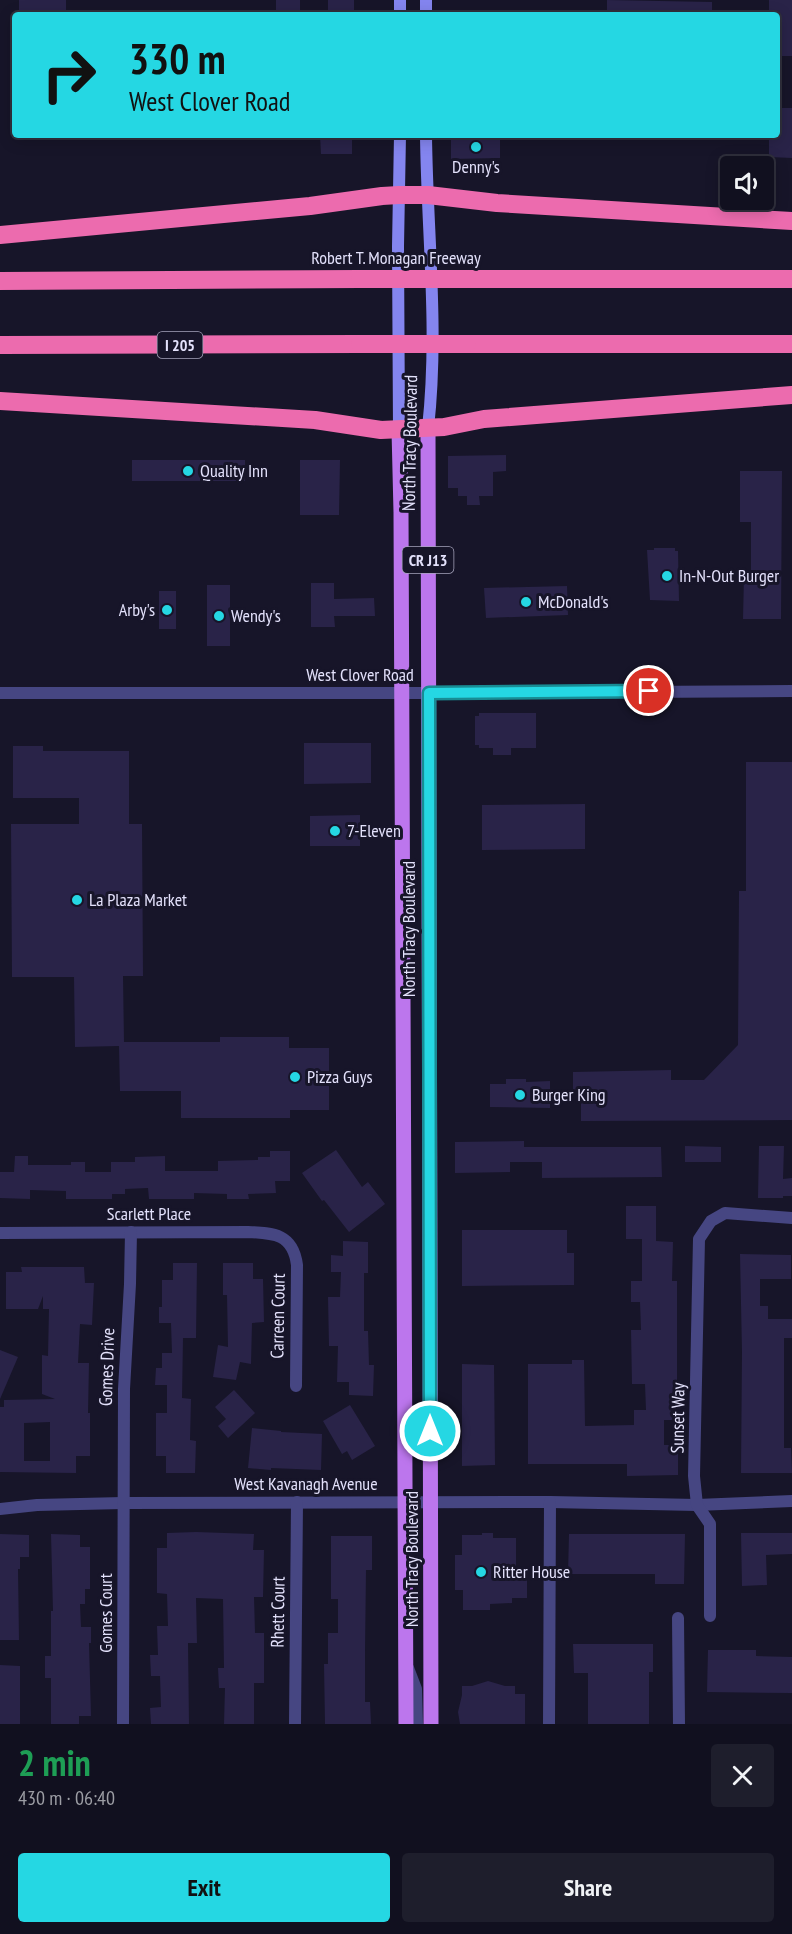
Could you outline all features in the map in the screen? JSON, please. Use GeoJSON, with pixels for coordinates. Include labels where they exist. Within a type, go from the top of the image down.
{"type":"FeatureCollection","features":[{"type":"Feature","properties":{"kind":"highway"},"geometry":{"type":"LineString","coordinates":[[0,235],[310,206],[399,195],[428,195],[497,203],[792,221]]}},
{"type":"Feature","properties":{"kind":"highway","name":"Robert T. Monagan Freeway"},"geometry":{"type":"LineString","coordinates":[[0,281],[792,279]]}},
{"type":"Feature","properties":{"kind":"highway","name":"I 205"},"geometry":{"type":"LineString","coordinates":[[0,345],[792,344]]}},
{"type":"Feature","properties":{"kind":"highway"},"geometry":{"type":"LineString","coordinates":[[0,401],[315,420],[381,430],[399,430],[484,419],[792,396]]}},
{"type":"Feature","properties":{"kind":"main road","name":"North Tracy Boulevard"},"geometry":{"type":"LineString","coordinates":[[400,138],[398,402],[401,452],[406,1724]]}},
{"type":"Feature","properties":{"kind":"main road","name":"North Tracy Boulevard"},"geometry":{"type":"LineString","coordinates":[[426,138],[432,313],[431,401],[428,428],[431,1724]]}},
{"type":"Feature","properties":{"kind":"street","name":"West Clover Road"},"geometry":{"type":"LineString","coordinates":[[0,693],[792,691]]}},
{"type":"Feature","properties":{"kind":"street","name":"Sunset Way"},"geometry":{"type":"LineString","coordinates":[[710,1616],[710,1524],[697,1505],[694,1476],[699,1239],[711,1221],[725,1213],[792,1218]]}},
{"type":"Feature","properties":{"kind":"street","name":"Gomes Drive"},"geometry":{"type":"LineString","coordinates":[[123,1503],[124,1353],[130,1284],[130,1232]]}},
{"type":"Feature","properties":{"kind":"street","name":"Scarlett Place"},"geometry":{"type":"LineString","coordinates":[[0,1233],[264,1233],[280,1236],[292,1247]]}},
{"type":"Feature","properties":{"kind":"street","name":"Carreen Court"},"geometry":{"type":"LineString","coordinates":[[292,1247],[297,1264],[296,1386]]}},
{"type":"Feature","properties":{"kind":"street","name":"West Kavanagh Avenue"},"geometry":{"type":"LineString","coordinates":[[0,1509],[37,1505],[123,1503],[550,1502],[697,1505],[792,1501]]}},
{"type":"Feature","properties":{"kind":"street","name":"Rhett Court"},"geometry":{"type":"LineString","coordinates":[[295,1724],[297,1502]]}},
{"type":"Feature","properties":{"kind":"street"},"geometry":{"type":"LineString","coordinates":[[549,1724],[550,1502]]}},
{"type":"Feature","properties":{"kind":"street","name":"Gomes Court"},"geometry":{"type":"LineString","coordinates":[[123,1503],[123,1724]]}},
{"type":"Feature","properties":{"kind":"street"},"geometry":{"type":"LineString","coordinates":[[678,1618],[679,1724]]}},
{"type":"Feature","properties":{"kind":"street"},"geometry":{"type":"LineString","coordinates":[[405,1661],[416,1689],[417,1724]]}},
{"type":"Feature","properties":{"kind":"building"},"geometry":{"type":"Polygon","coordinates":[[[19,0],[66,0],[66,12],[19,12],[19,0]]]}},
{"type":"Feature","properties":{"kind":"building"},"geometry":{"type":"Polygon","coordinates":[[[276,0],[300,0],[300,12],[276,12],[276,0]]]}},
{"type":"Feature","properties":{"kind":"building"},"geometry":{"type":"Polygon","coordinates":[[[328,0],[354,0],[354,12],[328,12],[328,0]]]}},
{"type":"Feature","properties":{"kind":"building"},"geometry":{"type":"Polygon","coordinates":[[[607,0],[712,2],[712,12],[607,12],[607,0]]]}},
{"type":"Feature","properties":{"kind":"building"},"geometry":{"type":"Polygon","coordinates":[[[769,0],[792,0],[792,56],[780,56],[780,12],[769,12],[769,0]]]}},
{"type":"Feature","properties":{"kind":"building"},"geometry":{"type":"Polygon","coordinates":[[[780,108],[792,108],[792,158],[769,156],[769,138],[780,138],[780,108]]]}},
{"type":"Feature","properties":{"kind":"building"},"geometry":{"type":"Polygon","coordinates":[[[320,138],[352,138],[352,154],[321,154],[320,138]]]}},
{"type":"Feature","properties":{"kind":"building","name":"Denny's"},"geometry":{"type":"Polygon","coordinates":[[[451,138],[500,138],[500,158],[451,159],[451,138]]]}},
{"type":"Feature","properties":{"kind":"building"},"geometry":{"type":"Polygon","coordinates":[[[506,455],[506,471],[493,472],[493,496],[479,496],[480,505],[467,505],[467,496],[458,496],[458,488],[448,488],[448,456],[506,455]]]}},
{"type":"Feature","properties":{"kind":"building","name":"Quality Inn"},"geometry":{"type":"Polygon","coordinates":[[[132,460],[245,460],[245,481],[132,481],[132,460]]]}},
{"type":"Feature","properties":{"kind":"building"},"geometry":{"type":"Polygon","coordinates":[[[300,460],[340,460],[339,515],[300,515],[300,460]]]}},
{"type":"Feature","properties":{"kind":"building"},"geometry":{"type":"Polygon","coordinates":[[[740,471],[782,471],[781,619],[743,619],[744,576],[751,576],[751,522],[740,522],[740,471]]]}},
{"type":"Feature","properties":{"kind":"building","name":"In-N-Out Burger"},"geometry":{"type":"Polygon","coordinates":[[[654,548],[675,548],[675,551],[678,551],[679,601],[650,600],[647,550],[654,550],[654,548]]]}},
{"type":"Feature","properties":{"kind":"building"},"geometry":{"type":"Polygon","coordinates":[[[311,583],[334,583],[334,599],[374,598],[375,616],[334,616],[335,627],[311,627],[311,583]]]}},
{"type":"Feature","properties":{"kind":"building","name":"Wendy's"},"geometry":{"type":"Polygon","coordinates":[[[207,585],[230,585],[230,646],[207,646],[207,585]]]}},
{"type":"Feature","properties":{"kind":"building","name":"McDonald's"},"geometry":{"type":"Polygon","coordinates":[[[567,586],[568,615],[486,618],[484,588],[567,586]]]}},
{"type":"Feature","properties":{"kind":"building","name":"Arby's"},"geometry":{"type":"Polygon","coordinates":[[[159,591],[176,591],[176,629],[159,629],[159,591]]]}},
{"type":"Feature","properties":{"kind":"building"},"geometry":{"type":"Polygon","coordinates":[[[479,713],[536,713],[536,748],[511,748],[511,755],[493,755],[493,748],[479,748],[479,745],[475,745],[475,716],[479,716],[479,713]]]}},
{"type":"Feature","properties":{"kind":"building","name":"7-Eleven"},"geometry":{"type":"Polygon","coordinates":[[[304,743],[371,743],[371,783],[304,784],[304,743]]]}},
{"type":"Feature","properties":{"kind":"building"},"geometry":{"type":"Polygon","coordinates":[[[13,746],[43,746],[43,751],[129,751],[129,824],[142,824],[143,976],[123,976],[124,1042],[220,1042],[220,1037],[289,1037],[289,1048],[329,1048],[329,1110],[290,1110],[290,1118],[181,1118],[181,1091],[120,1091],[119,1046],[75,1047],[74,977],[12,977],[11,824],[79,824],[79,798],[13,798],[13,746]]]}},
{"type":"Feature","properties":{"kind":"building"},"geometry":{"type":"Polygon","coordinates":[[[746,762],[792,762],[792,1120],[581,1121],[581,1092],[573,1092],[573,1072],[671,1070],[671,1080],[704,1080],[738,1045],[739,891],[746,891],[746,762]]]}},
{"type":"Feature","properties":{"kind":"building"},"geometry":{"type":"Polygon","coordinates":[[[585,804],[585,849],[482,850],[482,805],[585,804]]]}},
{"type":"Feature","properties":{"kind":"building","name":"7-Eleven"},"geometry":{"type":"Polygon","coordinates":[[[360,815],[360,846],[310,846],[310,816],[360,815]]]}},
{"type":"Feature","properties":{"kind":"building","name":"Burger King"},"geometry":{"type":"Polygon","coordinates":[[[506,1079],[526,1079],[526,1082],[550,1081],[550,1108],[490,1107],[490,1084],[506,1084],[506,1079]]]}},
{"type":"Feature","properties":{"kind":"building"},"geometry":{"type":"Polygon","coordinates":[[[524,1141],[524,1147],[661,1147],[662,1177],[542,1178],[542,1162],[510,1162],[510,1172],[455,1173],[455,1142],[524,1141]]]}},
{"type":"Feature","properties":{"kind":"building"},"geometry":{"type":"Polygon","coordinates":[[[685,1146],[721,1147],[721,1162],[685,1162],[685,1146]]]}},
{"type":"Feature","properties":{"kind":"building"},"geometry":{"type":"Polygon","coordinates":[[[759,1146],[784,1146],[783,1179],[792,1178],[792,1196],[758,1198],[759,1146]]]}},
{"type":"Feature","properties":{"kind":"building"},"geometry":{"type":"Polygon","coordinates":[[[336,1150],[362,1187],[368,1182],[385,1204],[349,1232],[324,1200],[322,1201],[302,1173],[336,1150]]]}},
{"type":"Feature","properties":{"kind":"building"},"geometry":{"type":"Polygon","coordinates":[[[270,1151],[290,1151],[290,1181],[275,1181],[276,1193],[248,1194],[249,1199],[227,1199],[227,1194],[194,1193],[194,1199],[149,1199],[148,1188],[125,1189],[125,1194],[112,1194],[112,1199],[66,1199],[66,1191],[30,1190],[30,1199],[0,1198],[0,1172],[14,1172],[15,1156],[28,1156],[28,1165],[71,1165],[71,1162],[85,1162],[85,1172],[111,1172],[111,1162],[135,1162],[135,1157],[165,1156],[165,1171],[218,1171],[218,1161],[258,1160],[258,1157],[270,1157],[270,1151]]]}},
{"type":"Feature","properties":{"kind":"building"},"geometry":{"type":"Polygon","coordinates":[[[626,1206],[656,1206],[656,1241],[673,1242],[672,1281],[677,1281],[677,1380],[673,1380],[677,1420],[664,1420],[664,1445],[678,1445],[678,1475],[627,1476],[627,1464],[528,1464],[528,1364],[572,1364],[572,1360],[584,1360],[585,1426],[634,1425],[634,1410],[646,1410],[645,1384],[632,1384],[631,1330],[641,1330],[640,1302],[631,1302],[631,1281],[642,1281],[642,1239],[626,1239],[626,1206]]]}},
{"type":"Feature","properties":{"kind":"building"},"geometry":{"type":"Polygon","coordinates":[[[462,1230],[567,1230],[567,1253],[574,1253],[574,1285],[462,1286],[462,1230]]]}},
{"type":"Feature","properties":{"kind":"building"},"geometry":{"type":"Polygon","coordinates":[[[343,1241],[368,1242],[368,1273],[364,1273],[364,1331],[368,1331],[369,1365],[374,1365],[373,1396],[349,1395],[349,1382],[337,1382],[338,1346],[329,1346],[328,1297],[340,1297],[341,1272],[331,1272],[331,1255],[343,1256],[343,1241]]]}},
{"type":"Feature","properties":{"kind":"building"},"geometry":{"type":"Polygon","coordinates":[[[740,1254],[791,1255],[791,1279],[760,1279],[760,1306],[768,1306],[768,1319],[792,1319],[792,1338],[784,1338],[784,1448],[791,1448],[792,1473],[741,1473],[740,1254]]]}},
{"type":"Feature","properties":{"kind":"building"},"geometry":{"type":"Polygon","coordinates":[[[173,1263],[197,1263],[196,1338],[183,1338],[182,1398],[191,1399],[190,1440],[196,1441],[195,1473],[166,1473],[166,1456],[156,1456],[156,1413],[167,1413],[167,1385],[155,1385],[156,1368],[162,1368],[162,1353],[172,1353],[171,1323],[159,1323],[159,1307],[162,1307],[162,1280],[173,1280],[173,1263]]]}},
{"type":"Feature","properties":{"kind":"building"},"geometry":{"type":"Polygon","coordinates":[[[223,1263],[253,1263],[253,1279],[263,1279],[264,1322],[252,1323],[251,1364],[240,1362],[236,1380],[213,1377],[218,1345],[228,1347],[227,1295],[223,1295],[223,1263]]]}},
{"type":"Feature","properties":{"kind":"building"},"geometry":{"type":"Polygon","coordinates":[[[21,1267],[84,1267],[85,1283],[94,1283],[92,1325],[80,1324],[78,1363],[89,1363],[90,1456],[76,1456],[76,1473],[0,1472],[0,1407],[4,1407],[4,1400],[55,1399],[42,1394],[42,1355],[48,1356],[49,1309],[43,1309],[43,1296],[38,1309],[6,1309],[6,1272],[22,1272],[21,1267]],[[50,1422],[24,1423],[24,1461],[50,1461],[50,1422]]]}},
{"type":"Feature","properties":{"kind":"building"},"geometry":{"type":"Polygon","coordinates":[[[0,1350],[18,1357],[0,1399],[0,1350]]]}},
{"type":"Feature","properties":{"kind":"building"},"geometry":{"type":"Polygon","coordinates":[[[462,1364],[494,1365],[495,1465],[462,1466],[462,1364]]]}},
{"type":"Feature","properties":{"kind":"building"},"geometry":{"type":"Polygon","coordinates":[[[234,1390],[255,1413],[228,1438],[218,1426],[226,1419],[215,1407],[234,1390]]]}},
{"type":"Feature","properties":{"kind":"building"},"geometry":{"type":"Polygon","coordinates":[[[350,1405],[375,1446],[352,1460],[347,1451],[342,1454],[323,1421],[350,1405]]]}},
{"type":"Feature","properties":{"kind":"building"},"geometry":{"type":"Polygon","coordinates":[[[252,1428],[322,1434],[321,1470],[248,1468],[252,1428]]]}},
{"type":"Feature","properties":{"kind":"building"},"geometry":{"type":"Polygon","coordinates":[[[167,1533],[254,1534],[253,1550],[264,1550],[263,1597],[254,1597],[255,1633],[264,1633],[264,1683],[254,1683],[254,1724],[224,1724],[225,1688],[219,1688],[218,1668],[224,1668],[223,1599],[196,1598],[197,1643],[188,1643],[189,1724],[151,1724],[150,1708],[161,1707],[160,1676],[151,1676],[150,1655],[158,1655],[157,1626],[168,1626],[167,1594],[157,1593],[157,1548],[167,1548],[167,1533]]]}},
{"type":"Feature","properties":{"kind":"building","name":"Ritter House"},"geometry":{"type":"Polygon","coordinates":[[[482,1533],[493,1533],[493,1538],[516,1538],[516,1579],[527,1578],[527,1598],[512,1598],[512,1603],[490,1604],[490,1610],[463,1610],[463,1590],[455,1590],[455,1555],[462,1555],[462,1535],[482,1535],[482,1533]]]}},
{"type":"Feature","properties":{"kind":"building"},"geometry":{"type":"Polygon","coordinates":[[[741,1533],[792,1533],[792,1554],[766,1555],[767,1585],[742,1586],[741,1533]]]}},
{"type":"Feature","properties":{"kind":"building"},"geometry":{"type":"Polygon","coordinates":[[[0,1534],[29,1535],[29,1557],[20,1557],[20,1569],[18,1569],[19,1640],[0,1640],[0,1534]]]}},
{"type":"Feature","properties":{"kind":"building"},"geometry":{"type":"Polygon","coordinates":[[[51,1534],[80,1535],[80,1547],[90,1547],[90,1589],[85,1589],[85,1604],[80,1604],[81,1627],[91,1627],[91,1643],[89,1643],[91,1716],[79,1716],[79,1724],[51,1724],[51,1678],[45,1678],[45,1656],[51,1656],[51,1611],[53,1611],[51,1534]]]}},
{"type":"Feature","properties":{"kind":"building"},"geometry":{"type":"Polygon","coordinates":[[[569,1534],[685,1534],[684,1584],[655,1584],[655,1574],[568,1574],[569,1534]]]}},
{"type":"Feature","properties":{"kind":"building"},"geometry":{"type":"Polygon","coordinates":[[[331,1536],[372,1536],[372,1570],[366,1570],[365,1651],[365,1702],[370,1702],[371,1724],[325,1724],[324,1664],[328,1664],[328,1633],[338,1633],[338,1599],[331,1599],[331,1536]]]}},
{"type":"Feature","properties":{"kind":"building"},"geometry":{"type":"Polygon","coordinates":[[[573,1644],[653,1644],[653,1672],[649,1672],[649,1724],[588,1724],[588,1673],[574,1673],[573,1644]]]}},
{"type":"Feature","properties":{"kind":"building"},"geometry":{"type":"Polygon","coordinates":[[[708,1650],[756,1650],[756,1656],[792,1657],[792,1693],[707,1692],[708,1650]]]}},
{"type":"Feature","properties":{"kind":"building"},"geometry":{"type":"Polygon","coordinates":[[[0,1665],[20,1666],[20,1724],[0,1724],[0,1665]]]}},
{"type":"Feature","properties":{"kind":"building"},"geometry":{"type":"Polygon","coordinates":[[[488,1681],[505,1686],[515,1686],[515,1694],[525,1694],[525,1724],[460,1724],[458,1712],[462,1686],[472,1686],[488,1681]]]}},
{"type":"Feature","properties":{"kind":"place","name":"Denny's"},"geometry":{"type":"Point","coordinates":[476,147]}},
{"type":"Feature","properties":{"kind":"place","name":"Quality Inn"},"geometry":{"type":"Point","coordinates":[188,471]}},
{"type":"Feature","properties":{"kind":"place","name":"In-N-Out Burger"},"geometry":{"type":"Point","coordinates":[667,576]}},
{"type":"Feature","properties":{"kind":"place","name":"McDonald's"},"geometry":{"type":"Point","coordinates":[526,602]}},
{"type":"Feature","properties":{"kind":"place","name":"Arby's"},"geometry":{"type":"Point","coordinates":[167,610]}},
{"type":"Feature","properties":{"kind":"place","name":"Wendy's"},"geometry":{"type":"Point","coordinates":[219,616]}},
{"type":"Feature","properties":{"kind":"place","name":"7-Eleven"},"geometry":{"type":"Point","coordinates":[335,831]}},
{"type":"Feature","properties":{"kind":"place","name":"La Plaza Market"},"geometry":{"type":"Point","coordinates":[77,900]}},
{"type":"Feature","properties":{"kind":"place","name":"Pizza Guys"},"geometry":{"type":"Point","coordinates":[295,1077]}},
{"type":"Feature","properties":{"kind":"place","name":"Burger King"},"geometry":{"type":"Point","coordinates":[520,1095]}},
{"type":"Feature","properties":{"kind":"place","name":"Ritter House"},"geometry":{"type":"Point","coordinates":[481,1572]}},
{"type":"Feature","properties":{"kind":"route"},"geometry":{"type":"LineString","coordinates":[[430,1431],[429,693],[649,691]]}}]}
